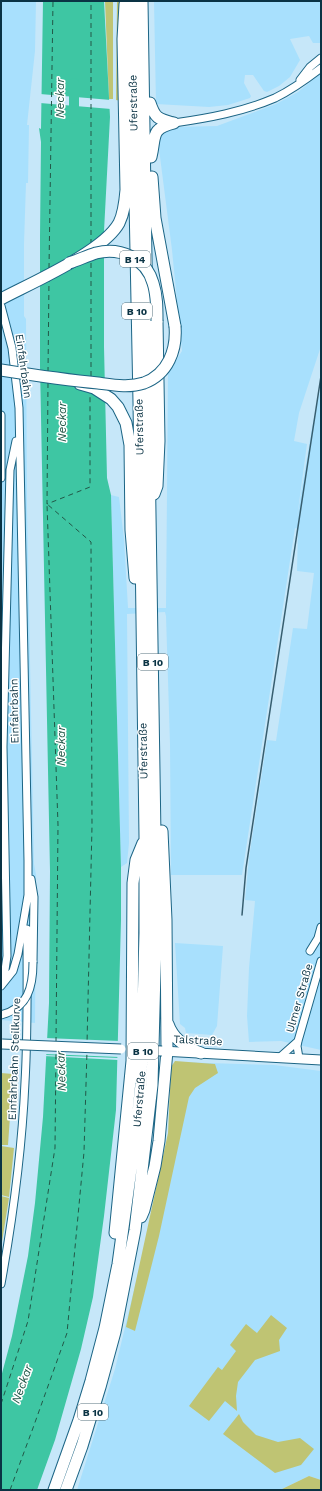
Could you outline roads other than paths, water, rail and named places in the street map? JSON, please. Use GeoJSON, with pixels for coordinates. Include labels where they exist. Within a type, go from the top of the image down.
{"type":"FeatureCollection","features":[{"type":"Feature","properties":{"kind":"highway","name":"B 14"},"geometry":{"type":"LineString","coordinates":[[70,263],[104,240],[118,224],[125,205],[123,39],[126,1]]}},
{"type":"Feature","properties":{"kind":"highway","name":"Uferstraße"},"geometry":{"type":"LineString","coordinates":[[54,1490],[79,1420],[105,1328],[118,1264],[141,1084],[145,941],[142,622],[131,1]]}},
{"type":"Feature","properties":{"kind":"highway","name":"Uferstraße"},"geometry":{"type":"LineString","coordinates":[[66,1490],[82,1446],[115,1332],[135,1230],[152,1085],[156,933],[155,816],[142,1]]}},
{"type":"Feature","properties":{"kind":"highway"},"geometry":{"type":"LineString","coordinates":[[1,370],[68,380],[136,385],[150,380],[165,368],[172,357],[175,343],[175,326],[155,218],[152,192],[148,1]]}},
{"type":"Feature","properties":{"kind":"highway"},"geometry":{"type":"LineString","coordinates":[[150,103],[156,117],[174,123]]}},
{"type":"Feature","properties":{"kind":"highway"},"geometry":{"type":"LineString","coordinates":[[151,157],[155,133],[160,128],[174,123]]}},
{"type":"Feature","properties":{"kind":"highway","name":"B 14"},"geometry":{"type":"LineString","coordinates":[[1,299],[88,255],[105,252],[123,254],[138,261],[145,268],[153,282],[157,320],[159,441],[157,486],[150,508]]}},
{"type":"Feature","properties":{"kind":"highway"},"geometry":{"type":"LineString","coordinates":[[68,380],[94,388],[111,399],[118,407],[126,423],[130,445],[132,542],[142,622]]}},
{"type":"Feature","properties":{"kind":"highway","name":"B 10"},"geometry":{"type":"LineString","coordinates":[[135,1230],[144,1210],[155,1166],[162,1120],[167,1021],[162,833],[155,816]]}},
{"type":"Feature","properties":{"kind":"highway","name":"B 10"},"geometry":{"type":"LineString","coordinates":[[118,1264],[114,1244],[130,1084],[132,1049],[133,883],[136,860],[144,836]]}},
{"type":"Feature","properties":{"kind":"highway"},"geometry":{"type":"LineString","coordinates":[[167,1021],[171,1030],[180,1041],[191,1049],[201,1053]]}},
{"type":"Feature","properties":{"kind":"main road","name":"Talstraße"},"geometry":{"type":"LineString","coordinates":[[2,1044],[132,1049],[321,1060]]}},
{"type":"Feature","properties":{"kind":"street"},"geometry":{"type":"LineString","coordinates":[[298,83],[310,67],[321,58]]}},
{"type":"Feature","properties":{"kind":"street"},"geometry":{"type":"LineString","coordinates":[[174,123],[229,114],[274,98],[321,68]]}},
{"type":"Feature","properties":{"kind":"street","name":"Einfahrbahn"},"geometry":{"type":"LineString","coordinates":[[1,306],[8,329],[14,361],[19,408],[28,861],[28,894],[18,954],[13,971],[1,986]]}},
{"type":"Feature","properties":{"kind":"street","name":"Einfahrbahn"},"geometry":{"type":"LineString","coordinates":[[1,318],[8,329]]}},
{"type":"Feature","properties":{"kind":"street"},"geometry":{"type":"LineString","coordinates":[[1,415],[1,478]]}},
{"type":"Feature","properties":{"kind":"street","name":"Einfahrbahn"},"geometry":{"type":"LineString","coordinates":[[1,981],[6,970],[7,960],[3,747],[10,470],[19,429]]}},
{"type":"Feature","properties":{"kind":"street"},"geometry":{"type":"LineString","coordinates":[[1,1015],[17,1007],[27,996],[32,983],[34,897],[28,861]]}},
{"type":"Feature","properties":{"kind":"street","name":"Ulmer Straße"},"geometry":{"type":"LineString","coordinates":[[310,951],[318,938],[321,927]]}},
{"type":"Feature","properties":{"kind":"street","name":"Einfahrbahn Steilkurve"},"geometry":{"type":"LineString","coordinates":[[1,1284],[12,1217],[23,1115],[27,1009],[27,929]]}},
{"type":"Feature","properties":{"kind":"street","name":"Ulmer Straße"},"geometry":{"type":"LineString","coordinates":[[299,1058],[297,1046],[298,1041],[321,962]]}},
{"type":"Feature","properties":{"kind":"street","name":"Ulmer Straße"},"geometry":{"type":"LineString","coordinates":[[280,1057],[298,1041]]}},
{"type":"Feature","properties":{"kind":"water"},"geometry":{"type":"Polygon","coordinates":[[[43,1],[104,1],[110,117],[104,231],[104,347],[107,478],[111,495],[121,867],[116,1110],[93,1297],[81,1349],[55,1440],[37,1490],[1,1490],[1,1377],[12,1336],[28,1256],[35,1203],[43,1117],[49,1003],[50,871],[40,366],[41,142],[39,128],[41,129],[43,1]]]}},
{"type":"Feature","properties":{"kind":"waterway","name":"Neckar"},"geometry":{"type":"LineString","coordinates":[[74,83],[74,119]]}},
{"type":"Feature","properties":{"kind":"railway"},"geometry":{"type":"LineString","coordinates":[[242,915],[246,868],[321,376]]}}]}
